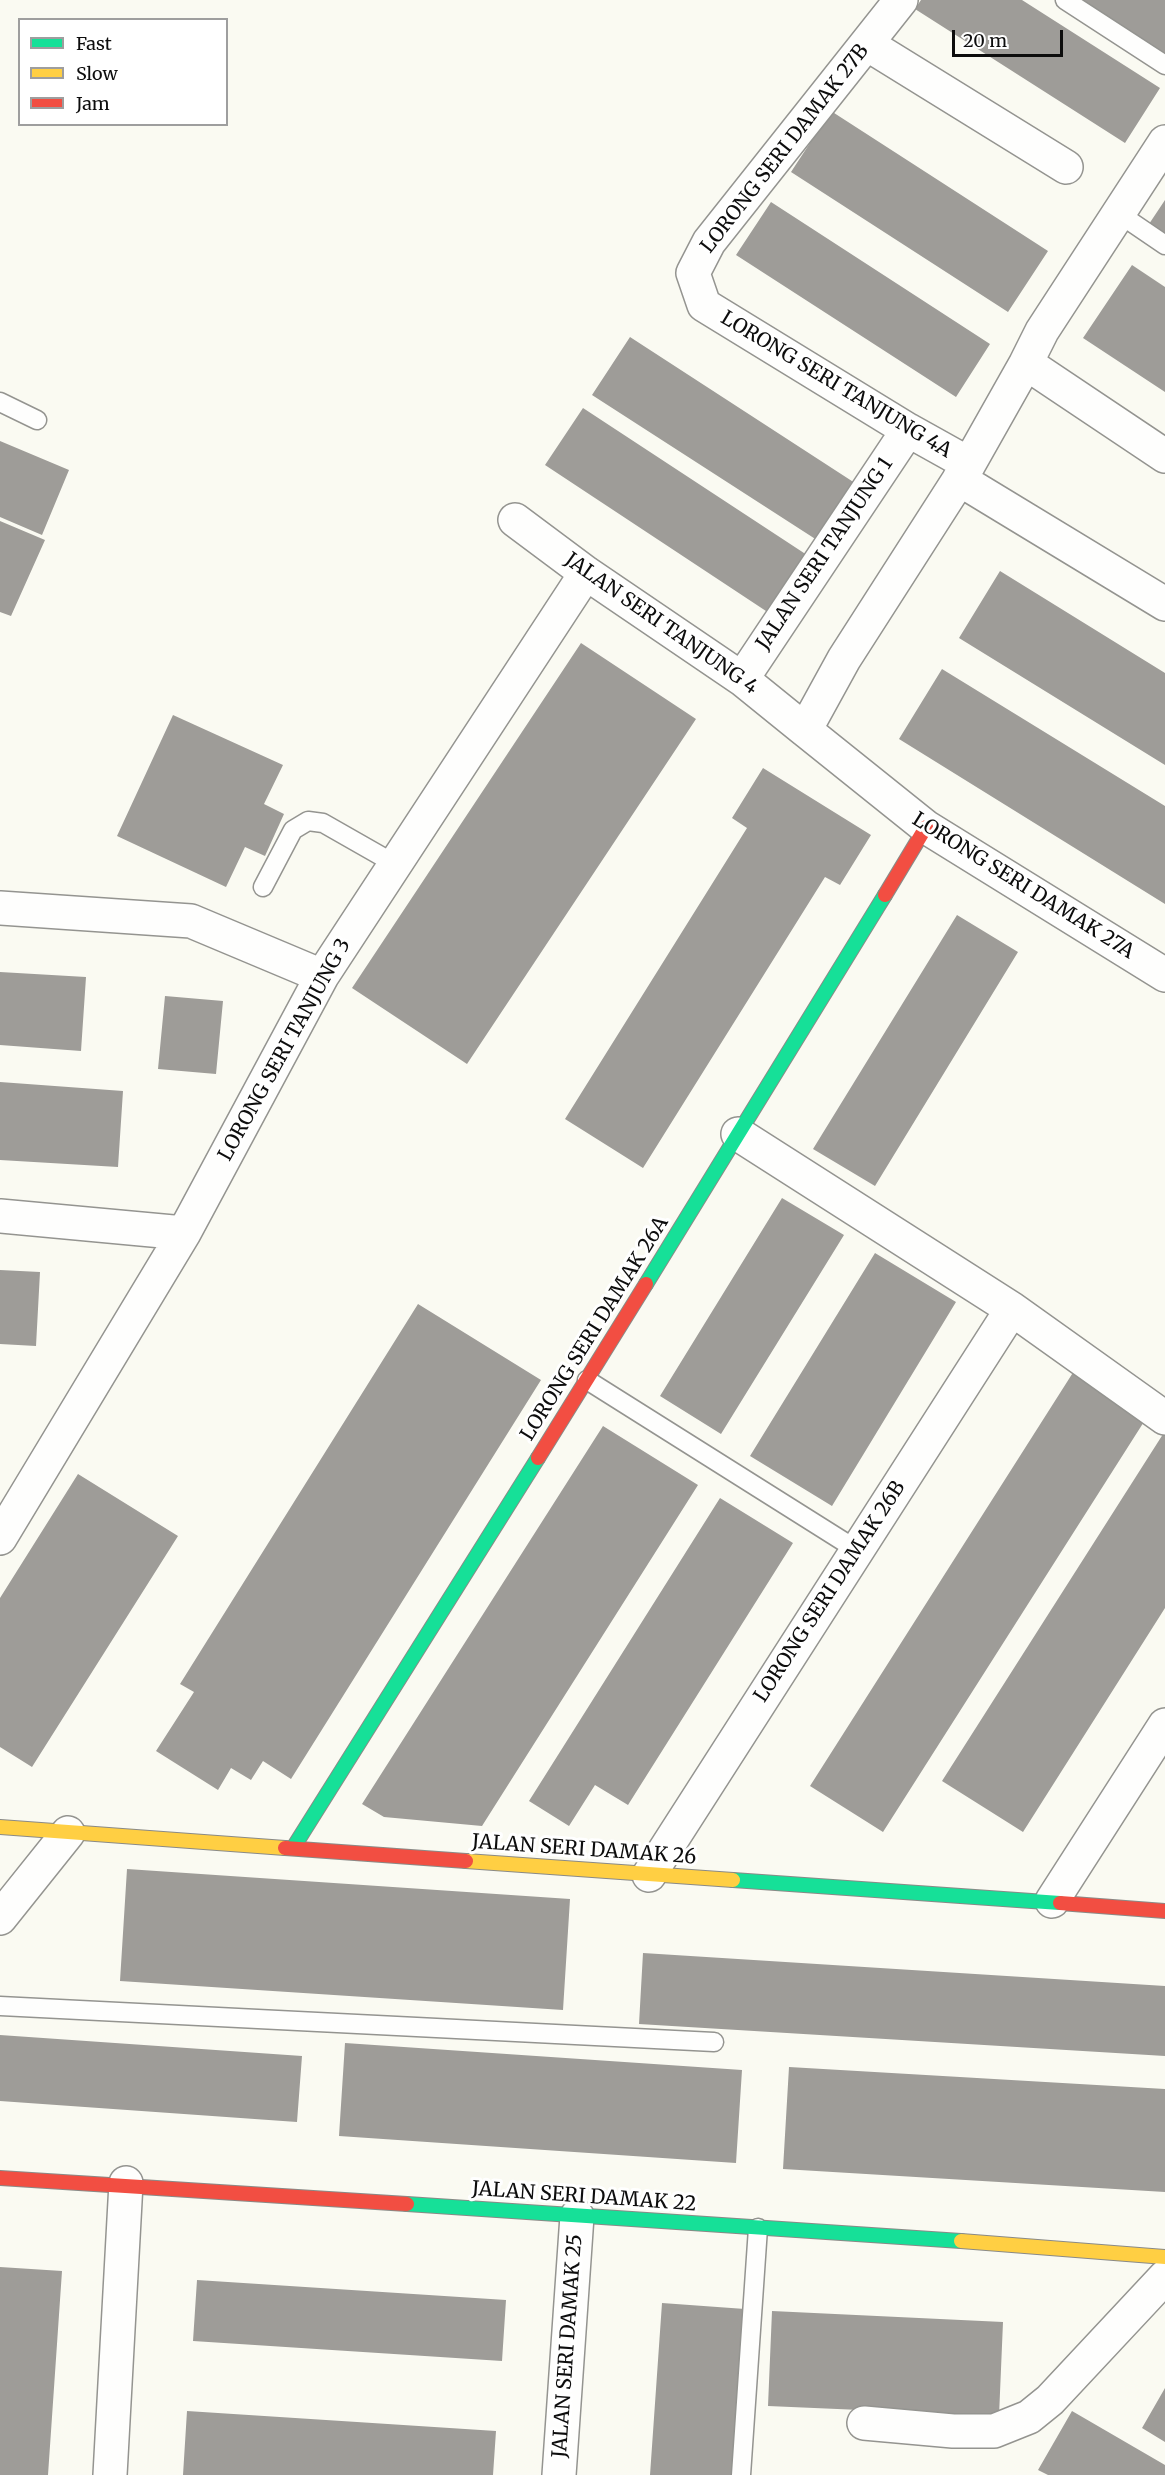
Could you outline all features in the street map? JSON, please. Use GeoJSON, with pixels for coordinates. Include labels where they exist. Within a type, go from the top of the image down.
{"type":"FeatureCollection","features":[{"type":"Feature","properties":{"kind":"street","name":"LORONG SERI DAMAK 27B"},"geometry":{"type":"LineString","coordinates":[[704,305],[693,273],[709,242],[901,0]]}},
{"type":"Feature","properties":{"kind":"street"},"geometry":{"type":"LineString","coordinates":[[867,44],[1066,167]]}},
{"type":"Feature","properties":{"kind":"street"},"geometry":{"type":"LineString","coordinates":[[805,730],[844,658],[964,472],[1042,331],[1165,142]]}},
{"type":"Feature","properties":{"kind":"street","name":"LORONG SERI TANJUNG 4A"},"geometry":{"type":"LineString","coordinates":[[704,305],[909,430],[964,472]]}},
{"type":"Feature","properties":{"kind":"street"},"geometry":{"type":"LineString","coordinates":[[1026,363],[1165,456]]}},
{"type":"Feature","properties":{"kind":"street","name":"JALAN SERI TANJUNG 1"},"geometry":{"type":"LineString","coordinates":[[742,679],[909,430]]}},
{"type":"Feature","properties":{"kind":"street"},"geometry":{"type":"LineString","coordinates":[[964,472],[1165,604]]}},
{"type":"Feature","properties":{"kind":"street","name":"JALAN SERI TANJUNG 4"},"geometry":{"type":"LineString","coordinates":[[515,520],[586,573],[742,679],[805,730]]}},
{"type":"Feature","properties":{"kind":"street","name":"LORONG SERI TANJUNG 3"},"geometry":{"type":"LineString","coordinates":[[2,1531],[184,1233],[322,976],[586,573]]}},
{"type":"Feature","properties":{"kind":"street","name":"LORONG SERI DAMAK 27A"},"geometry":{"type":"LineString","coordinates":[[805,730],[926,827],[1165,975]]}},
{"type":"Feature","properties":{"kind":"street","name":"LORONG SERI DAMAK 26A"},"geometry":{"type":"LineString","coordinates":[[293,1848],[587,1380],[926,827]]}},
{"type":"Feature","properties":{"kind":"street"},"geometry":{"type":"LineString","coordinates":[[0,908],[192,921],[322,976]]}},
{"type":"Feature","properties":{"kind":"street"},"geometry":{"type":"LineString","coordinates":[[738,1134],[1012,1309],[1165,1418]]}},
{"type":"Feature","properties":{"kind":"street"},"geometry":{"type":"LineString","coordinates":[[0,1216],[184,1233]]}},
{"type":"Feature","properties":{"kind":"street","name":"LORONG SERI DAMAK 26B"},"geometry":{"type":"LineString","coordinates":[[649,1875],[1012,1309]]}},
{"type":"Feature","properties":{"kind":"street"},"geometry":{"type":"LineString","coordinates":[[1052,1901],[1165,1725]]}},
{"type":"Feature","properties":{"kind":"street","name":"JALAN SERI DAMAK 26"},"geometry":{"type":"LineString","coordinates":[[0,1827],[649,1875],[1052,1901],[1165,1911]]}},
{"type":"Feature","properties":{"kind":"street"},"geometry":{"type":"LineString","coordinates":[[0,1918],[68,1833]]}},
{"type":"Feature","properties":{"kind":"street","name":"JALAN SERI DAMAK 22"},"geometry":{"type":"LineString","coordinates":[[0,2178],[126,2183],[577,2216],[1054,2247],[1165,2257]]}},
{"type":"Feature","properties":{"kind":"street"},"geometry":{"type":"LineString","coordinates":[[110,2475],[126,2183]]}},
{"type":"Feature","properties":{"kind":"street","name":"JALAN SERI DAMAK 25"},"geometry":{"type":"LineString","coordinates":[[559,2475],[577,2216]]}},
{"type":"Feature","properties":{"kind":"street"},"geometry":{"type":"LineString","coordinates":[[864,2423],[954,2431],[994,2431],[1029,2417],[1050,2400],[1165,2277]]}},
{"type":"Feature","properties":{"kind":"lane"},"geometry":{"type":"LineString","coordinates":[[1065,0],[1165,65]]}},
{"type":"Feature","properties":{"kind":"lane"},"geometry":{"type":"LineString","coordinates":[[1118,213],[1165,245]]}},
{"type":"Feature","properties":{"kind":"lane"},"geometry":{"type":"LineString","coordinates":[[0,402],[37,420]]}},
{"type":"Feature","properties":{"kind":"lane"},"geometry":{"type":"LineString","coordinates":[[263,887],[293,830],[308,821],[323,823],[395,864]]}},
{"type":"Feature","properties":{"kind":"lane"},"geometry":{"type":"LineString","coordinates":[[587,1380],[857,1550]]}},
{"type":"Feature","properties":{"kind":"lane"},"geometry":{"type":"LineString","coordinates":[[0,2006],[714,2042]]}},
{"type":"Feature","properties":{"kind":"lane"},"geometry":{"type":"LineString","coordinates":[[741,2475],[758,2228]]}},
{"type":"Feature","properties":{"kind":"building"},"geometry":{"type":"Polygon","coordinates":[[[921,0],[1022,0],[1160,88],[1125,143],[915,9],[921,0]]]}},
{"type":"Feature","properties":{"kind":"building"},"geometry":{"type":"Polygon","coordinates":[[[1077,0],[1165,0],[1165,60],[1077,0]]]}},
{"type":"Feature","properties":{"kind":"building"},"geometry":{"type":"Polygon","coordinates":[[[831,111],[1048,251],[1008,312],[791,172],[831,111]]]}},
{"type":"Feature","properties":{"kind":"building"},"geometry":{"type":"Polygon","coordinates":[[[1165,200],[1165,247],[1143,233],[1165,200]]]}},
{"type":"Feature","properties":{"kind":"building"},"geometry":{"type":"Polygon","coordinates":[[[771,202],[990,344],[956,397],[736,255],[771,202]]]}},
{"type":"Feature","properties":{"kind":"building"},"geometry":{"type":"Polygon","coordinates":[[[1132,265],[1165,287],[1165,392],[1083,338],[1132,265]]]}},
{"type":"Feature","properties":{"kind":"building"},"geometry":{"type":"Polygon","coordinates":[[[630,337],[858,485],[820,542],[592,395],[630,337]]]}},
{"type":"Feature","properties":{"kind":"building"},"geometry":{"type":"Polygon","coordinates":[[[583,408],[807,555],[769,613],[545,465],[583,408]]]}},
{"type":"Feature","properties":{"kind":"building"},"geometry":{"type":"Polygon","coordinates":[[[0,441],[69,470],[42,535],[0,517],[0,441]]]}},
{"type":"Feature","properties":{"kind":"building"},"geometry":{"type":"Polygon","coordinates":[[[0,521],[45,540],[11,616],[0,612],[0,521]]]}},
{"type":"Feature","properties":{"kind":"building"},"geometry":{"type":"Polygon","coordinates":[[[1000,571],[1165,673],[1165,765],[959,638],[1000,571]]]}},
{"type":"Feature","properties":{"kind":"building"},"geometry":{"type":"Polygon","coordinates":[[[581,643],[696,719],[467,1064],[352,988],[581,643]]]}},
{"type":"Feature","properties":{"kind":"building"},"geometry":{"type":"Polygon","coordinates":[[[942,669],[1165,806],[1165,904],[899,739],[942,669]]]}},
{"type":"Feature","properties":{"kind":"building"},"geometry":{"type":"Polygon","coordinates":[[[173,715],[283,765],[264,804],[284,814],[265,856],[245,847],[226,887],[117,836],[173,715]]]}},
{"type":"Feature","properties":{"kind":"building"},"geometry":{"type":"Polygon","coordinates":[[[763,768],[871,835],[840,885],[825,877],[643,1168],[565,1119],[747,828],[732,818],[763,768]]]}},
{"type":"Feature","properties":{"kind":"building"},"geometry":{"type":"Polygon","coordinates":[[[957,915],[1018,952],[875,1186],[813,1149],[957,915]]]}},
{"type":"Feature","properties":{"kind":"building"},"geometry":{"type":"Polygon","coordinates":[[[0,972],[86,977],[81,1051],[0,1045],[0,972]]]}},
{"type":"Feature","properties":{"kind":"building"},"geometry":{"type":"Polygon","coordinates":[[[165,996],[223,1001],[216,1074],[158,1069],[165,996]]]}},
{"type":"Feature","properties":{"kind":"building"},"geometry":{"type":"Polygon","coordinates":[[[0,1082],[123,1091],[118,1167],[0,1160],[0,1082]]]}},
{"type":"Feature","properties":{"kind":"building"},"geometry":{"type":"Polygon","coordinates":[[[782,1198],[844,1235],[721,1434],[660,1396],[782,1198]]]}},
{"type":"Feature","properties":{"kind":"building"},"geometry":{"type":"Polygon","coordinates":[[[875,1253],[956,1302],[832,1506],[750,1456],[875,1253]]]}},
{"type":"Feature","properties":{"kind":"building"},"geometry":{"type":"Polygon","coordinates":[[[0,1270],[40,1272],[36,1346],[0,1344],[0,1270]]]}},
{"type":"Feature","properties":{"kind":"building"},"geometry":{"type":"Polygon","coordinates":[[[418,1304],[541,1380],[291,1779],[263,1761],[251,1780],[231,1768],[218,1790],[156,1751],[194,1692],[180,1684],[418,1304]]]}},
{"type":"Feature","properties":{"kind":"building"},"geometry":{"type":"Polygon","coordinates":[[[1074,1371],[1147,1417],[883,1832],[810,1786],[1074,1371]]]}},
{"type":"Feature","properties":{"kind":"building"},"geometry":{"type":"Polygon","coordinates":[[[603,1426],[698,1485],[482,1826],[384,1817],[362,1804],[603,1426]]]}},
{"type":"Feature","properties":{"kind":"building"},"geometry":{"type":"Polygon","coordinates":[[[1165,1431],[1165,1608],[1023,1832],[942,1781],[1165,1431]]]}},
{"type":"Feature","properties":{"kind":"building"},"geometry":{"type":"Polygon","coordinates":[[[78,1474],[178,1536],[32,1767],[0,1747],[0,1598],[78,1474]]]}},
{"type":"Feature","properties":{"kind":"building"},"geometry":{"type":"Polygon","coordinates":[[[720,1498],[793,1543],[628,1805],[595,1785],[569,1826],[529,1801],[720,1498]]]}},
{"type":"Feature","properties":{"kind":"building"},"geometry":{"type":"Polygon","coordinates":[[[127,1869],[570,1899],[563,2010],[120,1981],[127,1869]]]}},
{"type":"Feature","properties":{"kind":"building"},"geometry":{"type":"Polygon","coordinates":[[[643,1953],[1165,1986],[1165,2056],[639,2024],[643,1953]]]}},
{"type":"Feature","properties":{"kind":"building"},"geometry":{"type":"Polygon","coordinates":[[[0,2035],[302,2056],[297,2122],[0,2101],[0,2035]]]}},
{"type":"Feature","properties":{"kind":"building"},"geometry":{"type":"Polygon","coordinates":[[[345,2043],[742,2070],[736,2163],[339,2136],[345,2043]]]}},
{"type":"Feature","properties":{"kind":"building"},"geometry":{"type":"Polygon","coordinates":[[[789,2067],[1165,2089],[1165,2192],[783,2169],[789,2067]]]}},
{"type":"Feature","properties":{"kind":"building"},"geometry":{"type":"Polygon","coordinates":[[[0,2267],[62,2271],[48,2475],[0,2475],[0,2267]]]}},
{"type":"Feature","properties":{"kind":"building"},"geometry":{"type":"Polygon","coordinates":[[[197,2280],[506,2300],[502,2361],[193,2341],[197,2280]]]}},
{"type":"Feature","properties":{"kind":"building"},"geometry":{"type":"Polygon","coordinates":[[[662,2303],[745,2309],[734,2475],[650,2475],[662,2303]]]}},
{"type":"Feature","properties":{"kind":"building"},"geometry":{"type":"Polygon","coordinates":[[[772,2311],[1003,2322],[999,2416],[768,2406],[772,2311]]]}},
{"type":"Feature","properties":{"kind":"building"},"geometry":{"type":"Polygon","coordinates":[[[1165,2388],[1165,2442],[1142,2428],[1165,2388]]]}},
{"type":"Feature","properties":{"kind":"building"},"geometry":{"type":"Polygon","coordinates":[[[187,2411],[496,2431],[493,2475],[183,2475],[187,2411]]]}},
{"type":"Feature","properties":{"kind":"building"},"geometry":{"type":"Polygon","coordinates":[[[1072,2411],[1165,2465],[1165,2475],[1048,2475],[1038,2470],[1072,2411]]]}},
{"type":"Feature","properties":{"kind":"traffic: fast"},"geometry":{"type":"LineString","coordinates":[[646,1284],[885,895]]}},
{"type":"Feature","properties":{"kind":"traffic: fast"},"geometry":{"type":"LineString","coordinates":[[293,1848],[538,1458]]}},
{"type":"Feature","properties":{"kind":"traffic: fast"},"geometry":{"type":"LineString","coordinates":[[733,1880],[1060,1903]]}},
{"type":"Feature","properties":{"kind":"traffic: fast"},"geometry":{"type":"LineString","coordinates":[[407,2204],[961,2241]]}},
{"type":"Feature","properties":{"kind":"traffic: slow"},"geometry":{"type":"LineString","coordinates":[[0,1827],[285,1848]]}},
{"type":"Feature","properties":{"kind":"traffic: slow"},"geometry":{"type":"LineString","coordinates":[[466,1861],[733,1880]]}},
{"type":"Feature","properties":{"kind":"traffic: slow"},"geometry":{"type":"LineString","coordinates":[[961,2241],[1165,2257]]}},
{"type":"Feature","properties":{"kind":"traffic: jam"},"geometry":{"type":"LineString","coordinates":[[885,895],[926,827]]}},
{"type":"Feature","properties":{"kind":"traffic: jam"},"geometry":{"type":"LineString","coordinates":[[538,1458],[646,1284]]}},
{"type":"Feature","properties":{"kind":"traffic: jam"},"geometry":{"type":"LineString","coordinates":[[285,1848],[466,1861]]}},
{"type":"Feature","properties":{"kind":"traffic: jam"},"geometry":{"type":"LineString","coordinates":[[1060,1903],[1165,1911]]}},
{"type":"Feature","properties":{"kind":"traffic: jam"},"geometry":{"type":"LineString","coordinates":[[0,2178],[407,2204]]}}]}
